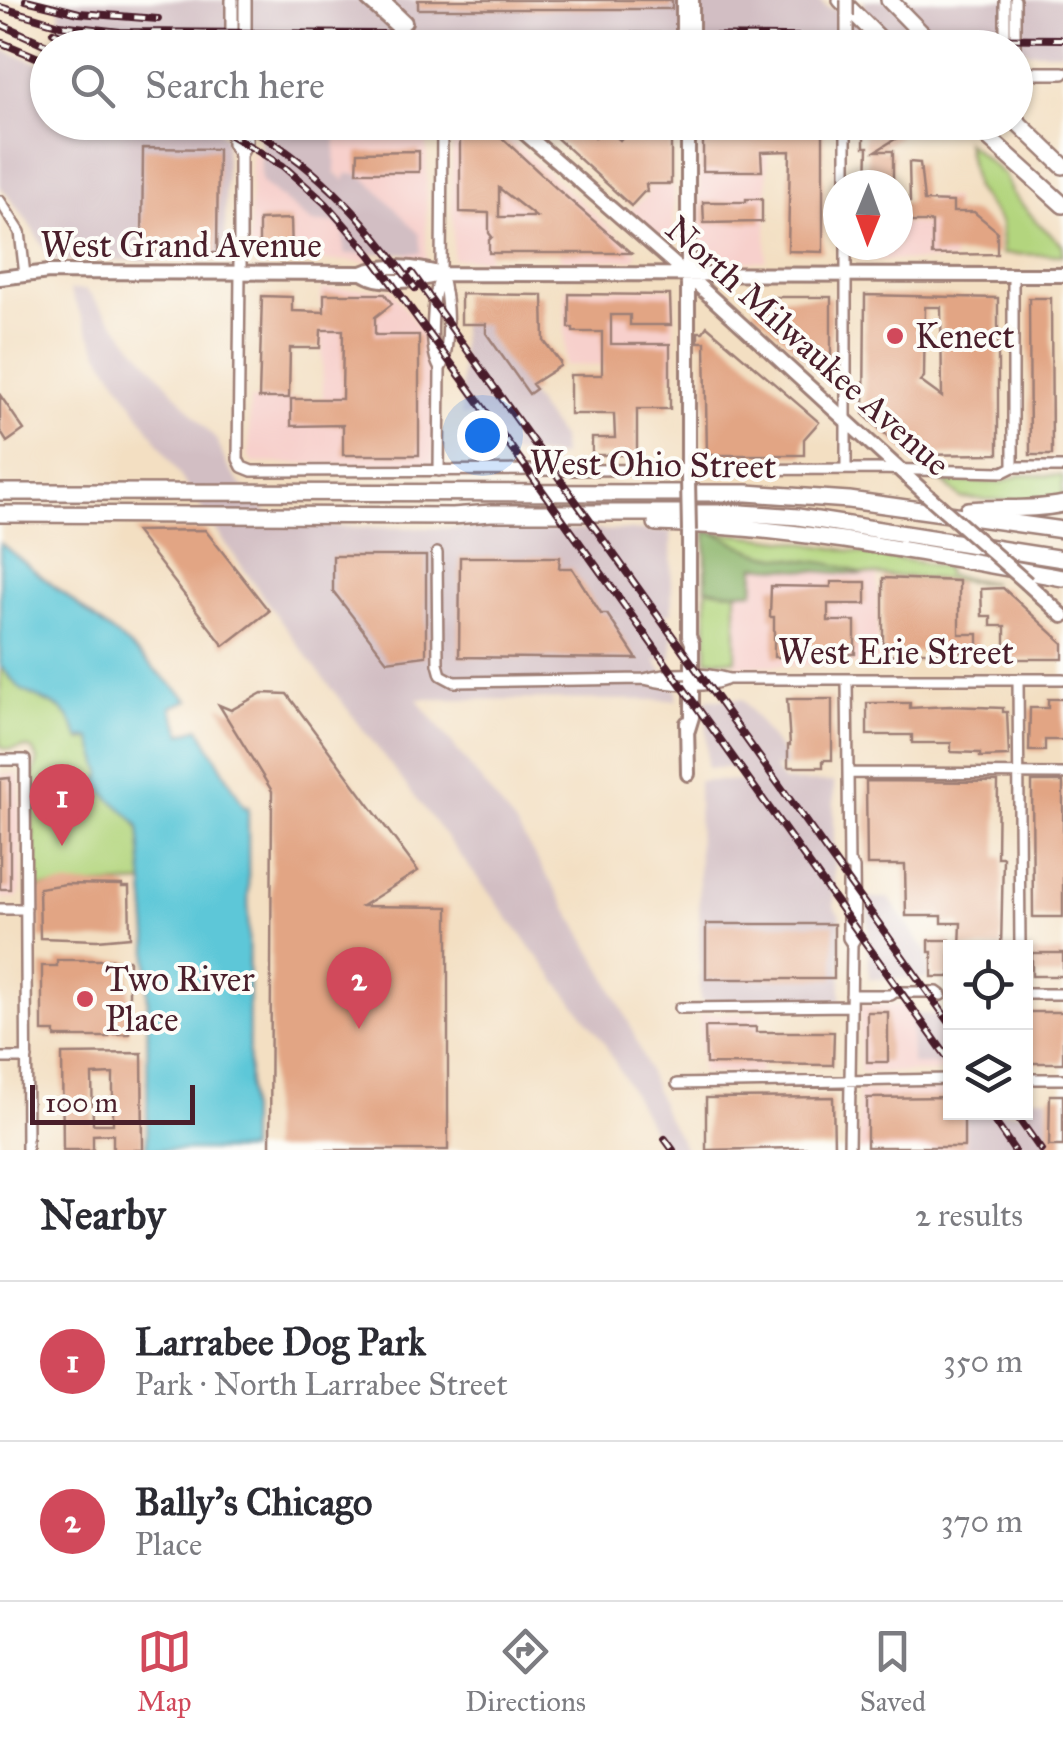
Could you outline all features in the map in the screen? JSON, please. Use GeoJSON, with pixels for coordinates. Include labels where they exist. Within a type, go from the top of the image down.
{"type":"FeatureCollection","features":[{"type":"Feature","properties":{"kind":"highway"},"geometry":{"type":"LineString","coordinates":[[844,0],[873,30]]}},
{"type":"Feature","properties":{"kind":"highway"},"geometry":{"type":"LineString","coordinates":[[888,0],[918,30]]}},
{"type":"Feature","properties":{"kind":"highway"},"geometry":{"type":"LineString","coordinates":[[1033,137],[1063,166]]}},
{"type":"Feature","properties":{"kind":"highway"},"geometry":{"type":"LineString","coordinates":[[990,140],[1062,206]]}},
{"type":"Feature","properties":{"kind":"highway","name":"West Ohio Street"},"geometry":{"type":"LineString","coordinates":[[0,492],[747,493],[849,500],[1063,530]]}},
{"type":"Feature","properties":{"kind":"highway"},"geometry":{"type":"LineString","coordinates":[[945,513],[1063,504]]}},
{"type":"Feature","properties":{"kind":"highway","name":"West Ohio Street"},"geometry":{"type":"LineString","coordinates":[[7,514],[453,516],[742,512],[836,522],[1058,556]]}},
{"type":"Feature","properties":{"kind":"highway"},"geometry":{"type":"LineString","coordinates":[[453,516],[492,522],[710,524],[848,542],[1063,578]]}},
{"type":"Feature","properties":{"kind":"main road"},"geometry":{"type":"LineString","coordinates":[[368,0],[401,30]]}},
{"type":"Feature","properties":{"kind":"main road"},"geometry":{"type":"LineString","coordinates":[[382,0],[413,30]]}},
{"type":"Feature","properties":{"kind":"main road"},"geometry":{"type":"LineString","coordinates":[[682,30],[683,0]]}},
{"type":"Feature","properties":{"kind":"main road"},"geometry":{"type":"LineString","coordinates":[[692,0],[692,30]]}},
{"type":"Feature","properties":{"kind":"main road","name":"North Milwaukee Avenue"},"geometry":{"type":"LineString","coordinates":[[533,140],[1063,616]]}},
{"type":"Feature","properties":{"kind":"main road"},"geometry":{"type":"LineString","coordinates":[[688,140],[688,774]]}},
{"type":"Feature","properties":{"kind":"main road","name":"West Grand Avenue"},"geometry":{"type":"LineString","coordinates":[[0,278],[50,272],[362,274],[372,269],[423,269],[440,274],[1063,275]]}},
{"type":"Feature","properties":{"kind":"street"},"geometry":{"type":"LineString","coordinates":[[232,0],[232,30]]}},
{"type":"Feature","properties":{"kind":"street"},"geometry":{"type":"LineString","coordinates":[[245,0],[246,30]]}},
{"type":"Feature","properties":{"kind":"street"},"geometry":{"type":"LineString","coordinates":[[844,0],[848,30]]}},
{"type":"Feature","properties":{"kind":"street"},"geometry":{"type":"LineString","coordinates":[[1005,0],[1005,30]]}},
{"type":"Feature","properties":{"kind":"street"},"geometry":{"type":"LineString","coordinates":[[1014,0],[1015,30]]}},
{"type":"Feature","properties":{"kind":"street"},"geometry":{"type":"LineString","coordinates":[[1033,73],[1063,74]]}},
{"type":"Feature","properties":{"kind":"street"},"geometry":{"type":"LineString","coordinates":[[232,140],[240,154]]}},
{"type":"Feature","properties":{"kind":"street"},"geometry":{"type":"LineString","coordinates":[[240,273],[240,154],[246,140]]}},
{"type":"Feature","properties":{"kind":"street"},"geometry":{"type":"LineString","coordinates":[[439,470],[440,368],[434,359],[434,292],[440,274],[442,140]]}},
{"type":"Feature","properties":{"kind":"street"},"geometry":{"type":"LineString","coordinates":[[846,140],[846,170]]}},
{"type":"Feature","properties":{"kind":"street"},"geometry":{"type":"LineString","coordinates":[[0,201],[20,232],[25,275]]}},
{"type":"Feature","properties":{"kind":"street"},"geometry":{"type":"LineString","coordinates":[[846,260],[846,469]]}},
{"type":"Feature","properties":{"kind":"street","name":"West Ohio Street"},"geometry":{"type":"LineString","coordinates":[[240,273],[238,458],[242,467],[252,471],[688,475],[846,469],[1003,472],[1013,467],[1063,467]]}},
{"type":"Feature","properties":{"kind":"street"},"geometry":{"type":"LineString","coordinates":[[1013,275],[1013,467]]}},
{"type":"Feature","properties":{"kind":"street","name":"West Erie Street"},"geometry":{"type":"LineString","coordinates":[[437,553],[438,664],[440,676],[454,682],[644,680],[661,674],[689,680],[716,676],[1063,679]]}},
{"type":"Feature","properties":{"kind":"street"},"geometry":{"type":"LineString","coordinates":[[1018,679],[1020,940]]}},
{"type":"Feature","properties":{"kind":"street"},"geometry":{"type":"LineString","coordinates":[[847,680],[848,938],[852,944],[849,1150]]}},
{"type":"Feature","properties":{"kind":"street"},"geometry":{"type":"LineString","coordinates":[[0,760],[26,760],[28,1150]]}},
{"type":"Feature","properties":{"kind":"street"},"geometry":{"type":"LineString","coordinates":[[848,773],[1063,774]]}},
{"type":"Feature","properties":{"kind":"street"},"geometry":{"type":"LineString","coordinates":[[0,909],[26,909]]}},
{"type":"Feature","properties":{"kind":"street"},"geometry":{"type":"LineString","coordinates":[[1033,994],[1063,994]]}},
{"type":"Feature","properties":{"kind":"street"},"geometry":{"type":"LineString","coordinates":[[680,1008],[891,995],[943,996]]}},
{"type":"Feature","properties":{"kind":"street"},"geometry":{"type":"LineString","coordinates":[[0,1058],[26,1058]]}},
{"type":"Feature","properties":{"kind":"street"},"geometry":{"type":"LineString","coordinates":[[1033,1079],[1063,1079]]}},
{"type":"Feature","properties":{"kind":"street"},"geometry":{"type":"LineString","coordinates":[[678,1084],[943,1080]]}},
{"type":"Feature","properties":{"kind":"shaded area"},"geometry":{"type":"Polygon","coordinates":[[[50,0],[819,0],[833,9],[864,8],[864,0],[1063,0],[1063,52],[1033,52],[1033,30],[60,30],[59,3],[50,0]]]}},
{"type":"Feature","properties":{"kind":"shaded area"},"geometry":{"type":"Polygon","coordinates":[[[0,49],[30,60],[30,140],[226,140],[225,260],[52,261],[0,186],[0,49]]]}},
{"type":"Feature","properties":{"kind":"shaded area"},"geometry":{"type":"Polygon","coordinates":[[[260,140],[336,140],[335,173],[345,181],[346,174],[359,174],[373,185],[419,234],[421,253],[344,254],[344,232],[333,223],[312,223],[261,182],[260,140]]]}},
{"type":"Feature","properties":{"kind":"shaded area"},"geometry":{"type":"Polygon","coordinates":[[[310,140],[427,140],[426,262],[412,263],[405,253],[421,253],[335,172],[310,140]]]}},
{"type":"Feature","properties":{"kind":"shaded area"},"geometry":{"type":"Polygon","coordinates":[[[452,140],[511,140],[637,254],[632,260],[560,259],[559,213],[489,214],[488,259],[453,259],[452,140]]]}},
{"type":"Feature","properties":{"kind":"shaded area"},"geometry":{"type":"Polygon","coordinates":[[[699,140],[768,140],[766,261],[706,262],[699,258],[699,140]]]}},
{"type":"Feature","properties":{"kind":"shaded area"},"geometry":{"type":"Polygon","coordinates":[[[251,151],[260,157],[261,182],[334,223],[344,232],[345,254],[365,254],[372,263],[250,261],[251,151]]]}},
{"type":"Feature","properties":{"kind":"shaded area"},"geometry":{"type":"Polygon","coordinates":[[[648,186],[674,186],[673,244],[666,244],[630,211],[648,194],[648,186]]]}},
{"type":"Feature","properties":{"kind":"shaded area"},"geometry":{"type":"Polygon","coordinates":[[[929,198],[954,198],[953,261],[858,260],[913,260],[913,223],[929,224],[929,198]]]}},
{"type":"Feature","properties":{"kind":"shaded area"},"geometry":{"type":"Polygon","coordinates":[[[670,288],[674,294],[674,375],[621,375],[620,366],[565,365],[565,289],[670,288]]]}},
{"type":"Feature","properties":{"kind":"shaded area"},"geometry":{"type":"Polygon","coordinates":[[[321,289],[391,289],[434,349],[434,465],[252,463],[250,399],[323,398],[321,289]]]}},
{"type":"Feature","properties":{"kind":"shaded area"},"geometry":{"type":"Polygon","coordinates":[[[69,290],[85,290],[91,296],[217,441],[238,481],[280,526],[671,531],[672,613],[663,614],[672,626],[672,659],[655,659],[677,691],[677,700],[417,699],[515,824],[565,905],[606,976],[665,1114],[686,1150],[664,1150],[603,1041],[292,637],[213,526],[98,351],[69,290]]]}},
{"type":"Feature","properties":{"kind":"shaded area"},"geometry":{"type":"Polygon","coordinates":[[[461,324],[486,324],[486,334],[561,438],[562,457],[473,456],[473,420],[461,416],[461,324]]]}},
{"type":"Feature","properties":{"kind":"shaded area"},"geometry":{"type":"Polygon","coordinates":[[[754,566],[877,576],[878,664],[736,666],[736,592],[754,591],[754,566]]]}},
{"type":"Feature","properties":{"kind":"shaded area"},"geometry":{"type":"Polygon","coordinates":[[[706,699],[743,699],[786,759],[786,767],[774,768],[783,782],[834,782],[834,907],[840,915],[841,1001],[700,1001],[698,781],[743,781],[734,768],[707,768],[706,699]]]}},
{"type":"Feature","properties":{"kind":"shaded area"},"geometry":{"type":"Polygon","coordinates":[[[0,774],[16,774],[19,778],[21,892],[17,898],[0,898],[0,774]]]}},
{"type":"Feature","properties":{"kind":"shaded area"},"geometry":{"type":"Polygon","coordinates":[[[867,898],[889,898],[928,954],[928,979],[869,979],[867,898]]]}},
{"type":"Feature","properties":{"kind":"shaded area"},"geometry":{"type":"Polygon","coordinates":[[[860,1005],[904,1005],[911,1014],[913,1064],[943,1064],[943,1072],[860,1072],[860,1005]]]}},
{"type":"Feature","properties":{"kind":"shaded area"},"geometry":{"type":"Polygon","coordinates":[[[700,1014],[760,1014],[760,1073],[701,1073],[700,1014]]]}},
{"type":"Feature","properties":{"kind":"shaded area"},"geometry":{"type":"Polygon","coordinates":[[[911,1014],[943,1014],[943,1064],[912,1064],[911,1014]]]}},
{"type":"Feature","properties":{"kind":"shaded area"},"geometry":{"type":"Polygon","coordinates":[[[943,1090],[943,1120],[973,1120],[1001,1150],[859,1150],[858,1091],[943,1090]]]}},
{"type":"Feature","properties":{"kind":"shaded area"},"geometry":{"type":"Polygon","coordinates":[[[1033,1097],[1048,1097],[1049,1150],[966,1147],[965,1120],[1033,1120],[1033,1097]]]}},
{"type":"Feature","properties":{"kind":"green space"},"geometry":{"type":"Polygon","coordinates":[[[966,142],[1004,175],[1011,192],[1063,245],[1063,255],[1002,254],[1001,223],[975,188],[966,142]]]}},
{"type":"Feature","properties":{"kind":"green space"},"geometry":{"type":"Polygon","coordinates":[[[1020,475],[1063,476],[1063,500],[961,498],[943,482],[1002,482],[1020,475]]]}},
{"type":"Feature","properties":{"kind":"green space"},"geometry":{"type":"Polygon","coordinates":[[[706,531],[946,567],[946,575],[993,583],[755,566],[754,591],[736,592],[736,660],[707,660],[706,531]]]}},
{"type":"Feature","properties":{"kind":"green space"},"geometry":{"type":"Polygon","coordinates":[[[706,531],[763,554],[827,563],[863,575],[755,566],[754,591],[706,588],[706,531]]]}},
{"type":"Feature","properties":{"kind":"green space"},"geometry":{"type":"Polygon","coordinates":[[[0,666],[30,694],[60,708],[81,741],[91,738],[103,773],[97,784],[133,818],[140,832],[145,883],[33,888],[33,777],[38,760],[26,747],[0,746],[0,666]]]}},
{"type":"Feature","properties":{"kind":"water"},"geometry":{"type":"Polygon","coordinates":[[[0,543],[130,647],[189,700],[171,707],[182,734],[199,728],[245,808],[248,807],[249,1150],[147,1150],[148,936],[139,827],[97,784],[102,773],[91,738],[80,739],[60,708],[22,690],[0,666],[0,543]]]}},
{"type":"Feature","properties":{"kind":"building"},"geometry":{"type":"Polygon","coordinates":[[[418,0],[672,0],[672,9],[418,9],[418,0]]]}},
{"type":"Feature","properties":{"kind":"building"},"geometry":{"type":"Polygon","coordinates":[[[460,140],[504,140],[631,253],[489,253],[489,213],[460,212],[460,140]],[[499,188],[499,217],[536,217],[499,188]]]}},
{"type":"Feature","properties":{"kind":"building"},"geometry":{"type":"Polygon","coordinates":[[[559,140],[671,140],[671,184],[646,184],[647,192],[631,206],[559,140]]]}},
{"type":"Feature","properties":{"kind":"building"},"geometry":{"type":"Polygon","coordinates":[[[703,140],[823,140],[823,252],[788,251],[790,151],[761,152],[762,171],[703,171],[703,140]]]}},
{"type":"Feature","properties":{"kind":"building"},"geometry":{"type":"Polygon","coordinates":[[[864,140],[894,140],[876,151],[893,151],[893,170],[867,170],[868,147],[864,147],[864,140]]]}},
{"type":"Feature","properties":{"kind":"building"},"geometry":{"type":"Polygon","coordinates":[[[143,148],[218,149],[217,253],[142,252],[143,148]]]}},
{"type":"Feature","properties":{"kind":"building"},"geometry":{"type":"Polygon","coordinates":[[[419,151],[419,172],[357,172],[358,152],[419,151]]]}},
{"type":"Feature","properties":{"kind":"building"},"geometry":{"type":"Polygon","coordinates":[[[909,162],[920,163],[924,201],[953,202],[953,212],[974,212],[997,231],[997,254],[932,255],[932,222],[913,222],[913,170],[909,170],[909,162]]]}},
{"type":"Feature","properties":{"kind":"building"},"geometry":{"type":"Polygon","coordinates":[[[762,199],[762,222],[704,223],[703,202],[762,199]]]}},
{"type":"Feature","properties":{"kind":"building"},"geometry":{"type":"Polygon","coordinates":[[[291,219],[292,254],[259,254],[259,220],[291,219]]]}},
{"type":"Feature","properties":{"kind":"building"},"geometry":{"type":"Polygon","coordinates":[[[324,294],[385,294],[392,304],[375,317],[375,335],[419,335],[419,455],[343,455],[343,425],[291,426],[291,399],[342,399],[343,330],[321,330],[320,348],[290,348],[289,398],[259,398],[262,296],[292,297],[292,311],[324,312],[324,294]]]}},
{"type":"Feature","properties":{"kind":"building"},"geometry":{"type":"Polygon","coordinates":[[[461,294],[543,295],[544,341],[560,366],[532,384],[536,389],[529,394],[486,333],[486,324],[461,324],[461,294]]]}},
{"type":"Feature","properties":{"kind":"building"},"geometry":{"type":"Polygon","coordinates":[[[569,294],[670,295],[671,325],[630,325],[630,315],[611,315],[611,344],[670,344],[670,409],[637,409],[637,455],[592,455],[592,438],[615,438],[614,414],[570,414],[570,375],[602,375],[602,332],[573,332],[569,328],[569,294]]]}},
{"type":"Feature","properties":{"kind":"building"},"geometry":{"type":"Polygon","coordinates":[[[865,295],[998,298],[998,454],[909,455],[864,415],[865,295]],[[925,307],[924,377],[920,381],[942,397],[941,307],[925,307]]]}},
{"type":"Feature","properties":{"kind":"building","name":"Kenect"},"geometry":{"type":"Polygon","coordinates":[[[764,297],[831,297],[831,370],[822,374],[753,310],[764,297]]]}},
{"type":"Feature","properties":{"kind":"building"},"geometry":{"type":"Polygon","coordinates":[[[1029,298],[1051,298],[1052,455],[1030,455],[1029,298]]]}},
{"type":"Feature","properties":{"kind":"building"},"geometry":{"type":"Polygon","coordinates":[[[707,326],[819,422],[804,439],[804,455],[707,455],[705,342],[698,342],[698,332],[707,326]]]}},
{"type":"Feature","properties":{"kind":"building"},"geometry":{"type":"Polygon","coordinates":[[[0,395],[24,430],[7,442],[0,431],[0,395]]]}},
{"type":"Feature","properties":{"kind":"building"},"geometry":{"type":"Polygon","coordinates":[[[205,530],[269,611],[224,646],[135,531],[205,530]]]}},
{"type":"Feature","properties":{"kind":"building"},"geometry":{"type":"Polygon","coordinates":[[[333,556],[426,556],[426,656],[387,661],[333,591],[333,556]]]}},
{"type":"Feature","properties":{"kind":"building"},"geometry":{"type":"Polygon","coordinates":[[[460,557],[560,557],[559,568],[572,568],[601,614],[607,614],[637,659],[459,657],[460,557]]]}},
{"type":"Feature","properties":{"kind":"building"},"geometry":{"type":"Polygon","coordinates":[[[883,578],[959,581],[959,634],[978,634],[978,652],[883,655],[883,578]]]}},
{"type":"Feature","properties":{"kind":"building"},"geometry":{"type":"Polygon","coordinates":[[[831,582],[866,582],[866,604],[828,604],[828,621],[855,621],[855,654],[774,657],[771,586],[831,587],[831,582]]]}},
{"type":"Feature","properties":{"kind":"building"},"geometry":{"type":"Polygon","coordinates":[[[1003,588],[1063,643],[1063,659],[1005,659],[1005,626],[991,626],[991,616],[982,616],[981,589],[1003,588]]]}},
{"type":"Feature","properties":{"kind":"building"},"geometry":{"type":"Polygon","coordinates":[[[262,693],[287,694],[418,871],[362,906],[448,907],[448,1150],[270,1150],[272,791],[219,705],[231,710],[262,693]]]}},
{"type":"Feature","properties":{"kind":"building"},"geometry":{"type":"Polygon","coordinates":[[[787,699],[832,699],[832,760],[823,760],[823,767],[788,767],[787,699]]]}},
{"type":"Feature","properties":{"kind":"building"},"geometry":{"type":"Polygon","coordinates":[[[1048,699],[1063,699],[1063,740],[1045,740],[1045,751],[1029,751],[1030,708],[1048,708],[1048,699]]]}},
{"type":"Feature","properties":{"kind":"building"},"geometry":{"type":"Polygon","coordinates":[[[867,703],[910,703],[910,708],[1003,708],[1007,712],[1009,756],[951,752],[951,743],[912,743],[912,735],[867,735],[867,703]]]}},
{"type":"Feature","properties":{"kind":"building"},"geometry":{"type":"Polygon","coordinates":[[[10,778],[10,889],[0,889],[0,779],[10,778]]]}},
{"type":"Feature","properties":{"kind":"building"},"geometry":{"type":"Polygon","coordinates":[[[866,781],[998,782],[997,857],[1003,857],[1001,940],[960,940],[961,923],[942,923],[942,916],[906,916],[905,865],[867,865],[866,781]]]}},
{"type":"Feature","properties":{"kind":"building"},"geometry":{"type":"Polygon","coordinates":[[[1032,782],[1063,782],[1063,917],[1033,917],[1032,782]]]}},
{"type":"Feature","properties":{"kind":"building"},"geometry":{"type":"Polygon","coordinates":[[[66,884],[129,887],[130,937],[40,938],[39,888],[66,884]]]}},
{"type":"Feature","properties":{"kind":"building"},"geometry":{"type":"Polygon","coordinates":[[[706,924],[834,924],[834,979],[706,979],[706,924]]]}},
{"type":"Feature","properties":{"kind":"building"},"geometry":{"type":"Polygon","coordinates":[[[929,940],[943,940],[943,977],[932,977],[929,940]]]}},
{"type":"Feature","properties":{"kind":"building"},"geometry":{"type":"Polygon","coordinates":[[[1033,953],[1063,953],[1063,976],[1033,976],[1033,953]]]}},
{"type":"Feature","properties":{"kind":"building","name":"Two River Place"},"geometry":{"type":"Polygon","coordinates":[[[57,960],[129,960],[129,1034],[55,1037],[55,1032],[42,1032],[42,966],[57,966],[57,960]]]}},
{"type":"Feature","properties":{"kind":"building"},"geometry":{"type":"Polygon","coordinates":[[[867,1012],[888,1012],[888,1062],[867,1062],[867,1012]]]}},
{"type":"Feature","properties":{"kind":"building"},"geometry":{"type":"Polygon","coordinates":[[[1033,1012],[1063,1012],[1063,1063],[1033,1063],[1033,1012]]]}},
{"type":"Feature","properties":{"kind":"building"},"geometry":{"type":"Polygon","coordinates":[[[705,1027],[756,1027],[756,1032],[834,1032],[833,1065],[706,1064],[705,1027]]]}},
{"type":"Feature","properties":{"kind":"building"},"geometry":{"type":"Polygon","coordinates":[[[142,1053],[143,1150],[113,1150],[113,1134],[93,1135],[93,1150],[63,1150],[62,1054],[142,1053]],[[113,1074],[92,1075],[93,1124],[113,1124],[113,1074]]]}},
{"type":"Feature","properties":{"kind":"building"},"geometry":{"type":"Polygon","coordinates":[[[1050,1095],[1063,1095],[1063,1146],[1049,1146],[1050,1095]]]}},
{"type":"Feature","properties":{"kind":"building"},"geometry":{"type":"Polygon","coordinates":[[[833,1097],[834,1147],[706,1150],[706,1098],[833,1097]]]}},
{"type":"Feature","properties":{"kind":"building"},"geometry":{"type":"Polygon","coordinates":[[[943,1097],[943,1120],[964,1120],[964,1147],[867,1147],[867,1098],[943,1097]]]}},
{"type":"Feature","properties":{"kind":"railway"},"geometry":{"type":"LineString","coordinates":[[26,0],[79,13],[158,19]]}},
{"type":"Feature","properties":{"kind":"railway"},"geometry":{"type":"LineString","coordinates":[[0,7],[60,25],[103,30]]}},
{"type":"Feature","properties":{"kind":"railway"},"geometry":{"type":"LineString","coordinates":[[0,24],[30,38]]}},
{"type":"Feature","properties":{"kind":"railway"},"geometry":{"type":"LineString","coordinates":[[1033,39],[1063,39]]}},
{"type":"Feature","properties":{"kind":"railway"},"geometry":{"type":"LineString","coordinates":[[0,42],[30,54]]}},
{"type":"Feature","properties":{"kind":"railway"},"geometry":{"type":"LineString","coordinates":[[239,140],[283,166],[325,203],[370,254],[943,1051]]}},
{"type":"Feature","properties":{"kind":"railway"},"geometry":{"type":"LineString","coordinates":[[269,140],[343,201],[415,288]]}},
{"type":"Feature","properties":{"kind":"railway"},"geometry":{"type":"LineString","coordinates":[[412,273],[943,1013]]}},
{"type":"Feature","properties":{"kind":"railway"},"geometry":{"type":"LineString","coordinates":[[993,1120],[1014,1150]]}},
{"type":"Feature","properties":{"kind":"railway"},"geometry":{"type":"LineString","coordinates":[[1020,1120],[1041,1150]]}},
{"type":"Feature","properties":{"kind":"railway"},"geometry":{"type":"LineString","coordinates":[[665,1139],[673,1150]]}},
{"type":"Feature","properties":{"kind":"place","name":"Kenect"},"geometry":{"type":"Point","coordinates":[895,336]}},
{"type":"Feature","properties":{"kind":"place","name":"Larrabee Dog Park"},"geometry":{"type":"Point","coordinates":[62,846]}},
{"type":"Feature","properties":{"kind":"place","name":"Two River Place"},"geometry":{"type":"Point","coordinates":[85,999]}},
{"type":"Feature","properties":{"kind":"place","name":"Bally's Chicago"},"geometry":{"type":"Point","coordinates":[359,1029]}}]}
